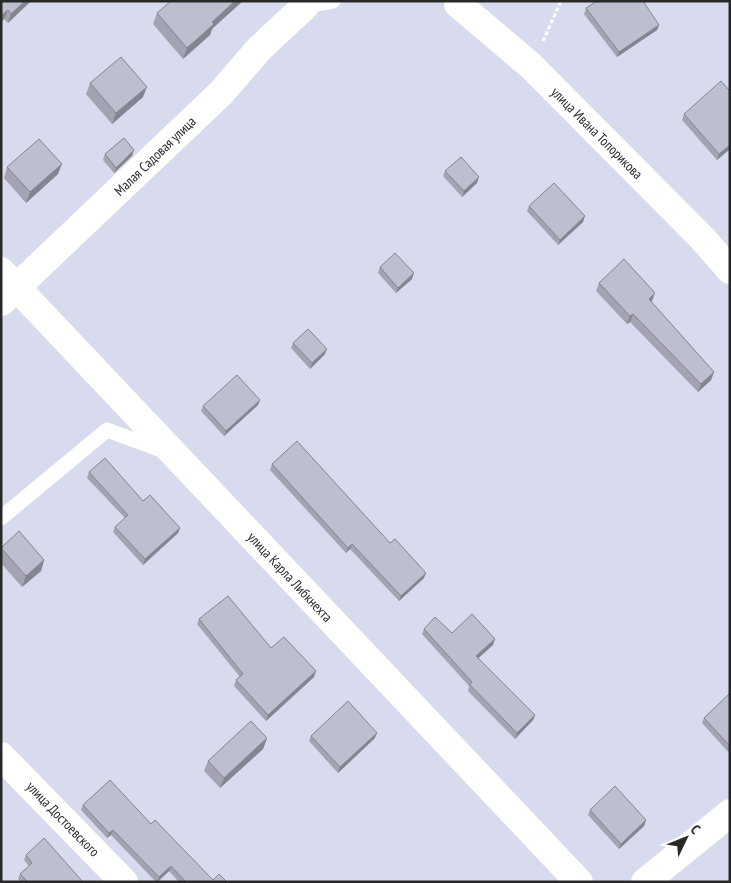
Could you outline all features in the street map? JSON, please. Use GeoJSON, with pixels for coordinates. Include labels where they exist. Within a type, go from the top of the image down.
{"type":"FeatureCollection","features":[{"type":"Feature","properties":{"kind":"street","name":"улица Ивана Топорикова"},"geometry":{"type":"LineString","coordinates":[[453,2],[531,66],[703,240],[730,270]]}},
{"type":"Feature","properties":{"kind":"street","name":"Малая Садовая улица"},"geometry":{"type":"LineString","coordinates":[[6,287],[221,93],[259,49],[305,6]]}},
{"type":"Feature","properties":{"kind":"street","name":"улица Карла Либкнехта"},"geometry":{"type":"LineString","coordinates":[[6,287],[175,456],[579,882]]}},
{"type":"Feature","properties":{"kind":"street","name":"улица Достоевского"},"geometry":{"type":"LineString","coordinates":[[1,756],[124,882]]}},
{"type":"Feature","properties":{"kind":"street"},"geometry":{"type":"LineString","coordinates":[[645,882],[730,813]]}},
{"type":"Feature","properties":{"kind":"lane"},"geometry":{"type":"LineString","coordinates":[[305,6],[333,1]]}},
{"type":"Feature","properties":{"kind":"lane"},"geometry":{"type":"LineString","coordinates":[[1,518],[107,430],[175,456]]}},
{"type":"Feature","properties":{"kind":"path"},"geometry":{"type":"LineString","coordinates":[[531,66],[561,1]]}},
{"type":"Feature","properties":{"kind":"building"},"geometry":{"type":"Polygon","coordinates":[[[1,1],[25,1],[11,14],[8,10],[1,16],[1,1]]]}},
{"type":"Feature","properties":{"kind":"building"},"geometry":{"type":"Polygon","coordinates":[[[171,1],[235,1],[212,22],[214,24],[187,48],[157,13],[171,1]]]}},
{"type":"Feature","properties":{"kind":"building"},"geometry":{"type":"Polygon","coordinates":[[[597,1],[643,1],[659,25],[619,52],[586,8],[597,1]]]}},
{"type":"Feature","properties":{"kind":"building"},"geometry":{"type":"Polygon","coordinates":[[[121,57],[147,87],[116,113],[90,83],[121,57]]]}},
{"type":"Feature","properties":{"kind":"building"},"geometry":{"type":"Polygon","coordinates":[[[721,81],[730,91],[730,145],[719,154],[684,114],[721,81]]]}},
{"type":"Feature","properties":{"kind":"building"},"geometry":{"type":"Polygon","coordinates":[[[124,138],[134,150],[116,168],[105,154],[124,138]]]}},
{"type":"Feature","properties":{"kind":"building"},"geometry":{"type":"Polygon","coordinates":[[[39,139],[62,164],[30,192],[7,167],[39,139]]]}},
{"type":"Feature","properties":{"kind":"building"},"geometry":{"type":"Polygon","coordinates":[[[461,157],[479,177],[464,191],[445,171],[461,157]]]}},
{"type":"Feature","properties":{"kind":"building"},"geometry":{"type":"Polygon","coordinates":[[[554,183],[585,216],[560,240],[529,206],[554,183]]]}},
{"type":"Feature","properties":{"kind":"building"},"geometry":{"type":"Polygon","coordinates":[[[395,253],[414,273],[398,288],[380,267],[395,253]]]}},
{"type":"Feature","properties":{"kind":"building"},"geometry":{"type":"Polygon","coordinates":[[[624,259],[655,293],[649,299],[714,372],[701,384],[633,314],[630,316],[599,283],[624,259]]]}},
{"type":"Feature","properties":{"kind":"building"},"geometry":{"type":"Polygon","coordinates":[[[308,329],[327,349],[312,363],[293,343],[308,329]]]}},
{"type":"Feature","properties":{"kind":"building"},"geometry":{"type":"Polygon","coordinates":[[[237,375],[260,400],[226,431],[203,406],[237,375]]]}},
{"type":"Feature","properties":{"kind":"building"},"geometry":{"type":"Polygon","coordinates":[[[297,441],[390,543],[395,539],[426,573],[401,596],[352,544],[348,548],[272,464],[297,441]]]}},
{"type":"Feature","properties":{"kind":"building"},"geometry":{"type":"Polygon","coordinates":[[[105,458],[143,501],[150,495],[180,528],[145,559],[115,527],[128,515],[89,472],[105,458]]]}},
{"type":"Feature","properties":{"kind":"building"},"geometry":{"type":"Polygon","coordinates":[[[19,531],[44,560],[26,576],[1,548],[19,531]]]}},
{"type":"Feature","properties":{"kind":"building"},"geometry":{"type":"Polygon","coordinates":[[[228,596],[271,648],[284,637],[316,671],[268,715],[236,680],[243,674],[199,619],[228,596]]]}},
{"type":"Feature","properties":{"kind":"building"},"geometry":{"type":"Polygon","coordinates":[[[472,614],[495,639],[476,656],[535,715],[517,733],[470,685],[472,682],[424,629],[435,617],[452,633],[472,614]]]}},
{"type":"Feature","properties":{"kind":"building"},"geometry":{"type":"Polygon","coordinates":[[[730,693],[730,746],[704,718],[730,693]]]}},
{"type":"Feature","properties":{"kind":"building"},"geometry":{"type":"Polygon","coordinates":[[[348,701],[377,733],[340,767],[311,736],[348,701]]]}},
{"type":"Feature","properties":{"kind":"building"},"geometry":{"type":"Polygon","coordinates":[[[251,721],[267,738],[224,778],[208,761],[251,721]]]}},
{"type":"Feature","properties":{"kind":"building"},"geometry":{"type":"Polygon","coordinates":[[[110,780],[151,824],[155,820],[213,880],[219,874],[227,882],[186,882],[171,866],[159,877],[113,830],[109,833],[83,805],[110,780]]]}},
{"type":"Feature","properties":{"kind":"building"},"geometry":{"type":"Polygon","coordinates":[[[615,786],[646,820],[621,844],[590,810],[615,786]]]}},
{"type":"Feature","properties":{"kind":"building"},"geometry":{"type":"Polygon","coordinates":[[[44,838],[83,882],[28,882],[20,874],[32,863],[26,855],[44,838]]]}}]}
